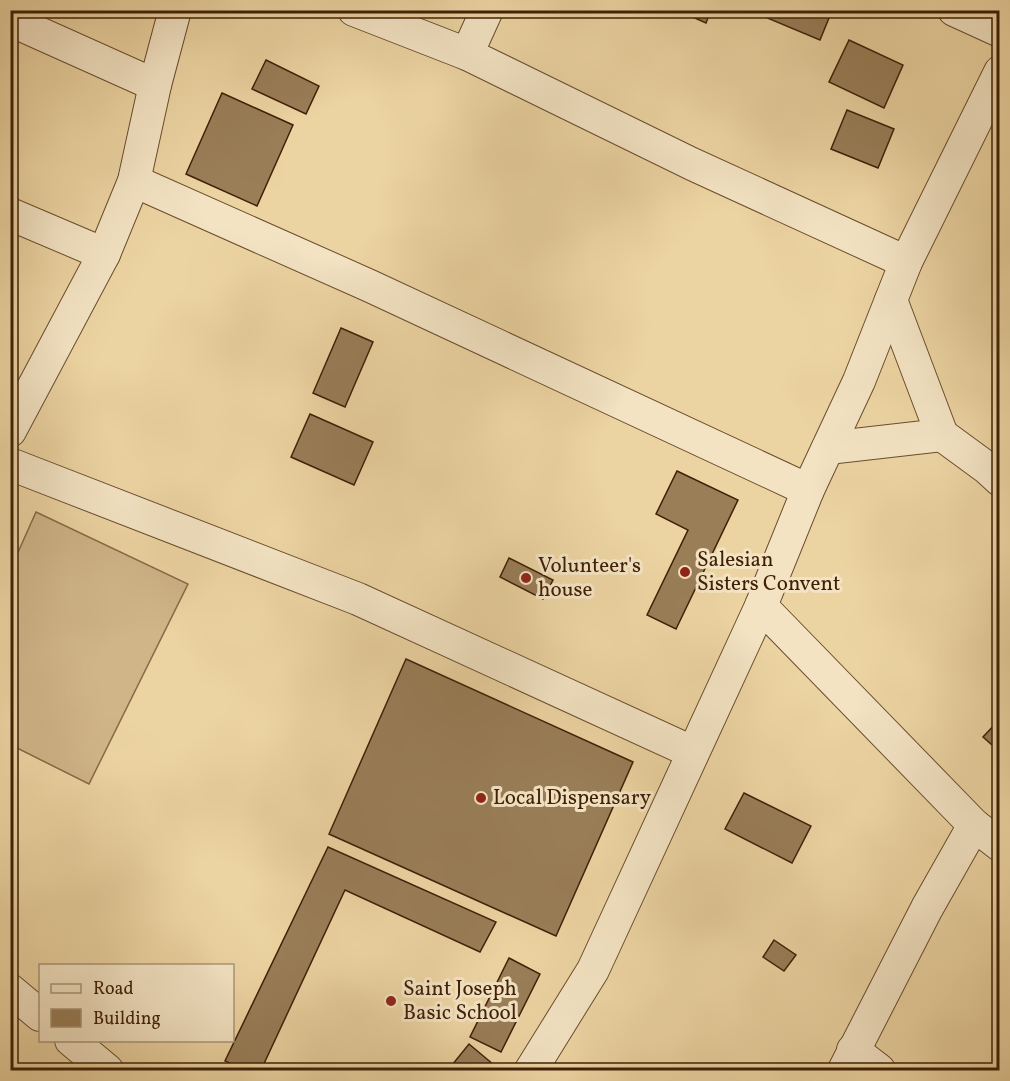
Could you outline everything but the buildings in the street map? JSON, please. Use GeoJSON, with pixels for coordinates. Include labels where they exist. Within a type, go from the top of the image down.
{"type":"FeatureCollection","features":[{"type":"Feature","properties":{"kind":"street"},"geometry":{"type":"LineString","coordinates":[[10,431],[104,254],[134,182],[155,85],[175,10]]}},
{"type":"Feature","properties":{"kind":"street"},"geometry":{"type":"LineString","coordinates":[[354,10],[467,54],[692,164],[906,262]]}},
{"type":"Feature","properties":{"kind":"street"},"geometry":{"type":"LineString","coordinates":[[467,54],[487,10]]}},
{"type":"Feature","properties":{"kind":"street"},"geometry":{"type":"LineString","coordinates":[[954,10],[999,31]]}},
{"type":"Feature","properties":{"kind":"street"},"geometry":{"type":"LineString","coordinates":[[10,20],[155,85]]}},
{"type":"Feature","properties":{"kind":"street"},"geometry":{"type":"LineString","coordinates":[[531,1071],[593,970],[761,606],[808,490],[859,381],[906,262],[999,72]]}},
{"type":"Feature","properties":{"kind":"street"},"geometry":{"type":"LineString","coordinates":[[134,182],[380,291],[808,490]]}},
{"type":"Feature","properties":{"kind":"street"},"geometry":{"type":"LineString","coordinates":[[10,214],[104,254]]}},
{"type":"Feature","properties":{"kind":"street"},"geometry":{"type":"LineString","coordinates":[[891,300],[942,435],[987,468],[999,480]]}},
{"type":"Feature","properties":{"kind":"street"},"geometry":{"type":"LineString","coordinates":[[828,448],[942,435]]}},
{"type":"Feature","properties":{"kind":"street"},"geometry":{"type":"LineString","coordinates":[[10,464],[358,599],[692,752]]}},
{"type":"Feature","properties":{"kind":"street"},"geometry":{"type":"LineString","coordinates":[[761,606],[975,825],[999,845]]}},
{"type":"Feature","properties":{"kind":"street"},"geometry":{"type":"LineString","coordinates":[[879,1071],[849,1060],[927,908],[975,825]]}},
{"type":"Feature","properties":{"kind":"street"},"geometry":{"type":"LineString","coordinates":[[10,990],[39,1014]]}},
{"type":"Feature","properties":{"kind":"street"},"geometry":{"type":"LineString","coordinates":[[72,1042],[107,1071]]}},
{"type":"Feature","properties":{"kind":"shaded area"},"geometry":{"type":"Polygon","coordinates":[[[36,512],[188,584],[89,784],[11,745],[11,568],[36,512]]]}},
{"type":"Feature","properties":{"kind":"place","name":"Salesian Sisters Convent"},"geometry":{"type":"Point","coordinates":[685,572]}},
{"type":"Feature","properties":{"kind":"place","name":"Volunteer's house"},"geometry":{"type":"Point","coordinates":[526,578]}},
{"type":"Feature","properties":{"kind":"place","name":"Local Dispensary"},"geometry":{"type":"Point","coordinates":[481,798]}},
{"type":"Feature","properties":{"kind":"place","name":"Saint Joseph Basic School"},"geometry":{"type":"Point","coordinates":[391,1001]}}]}
